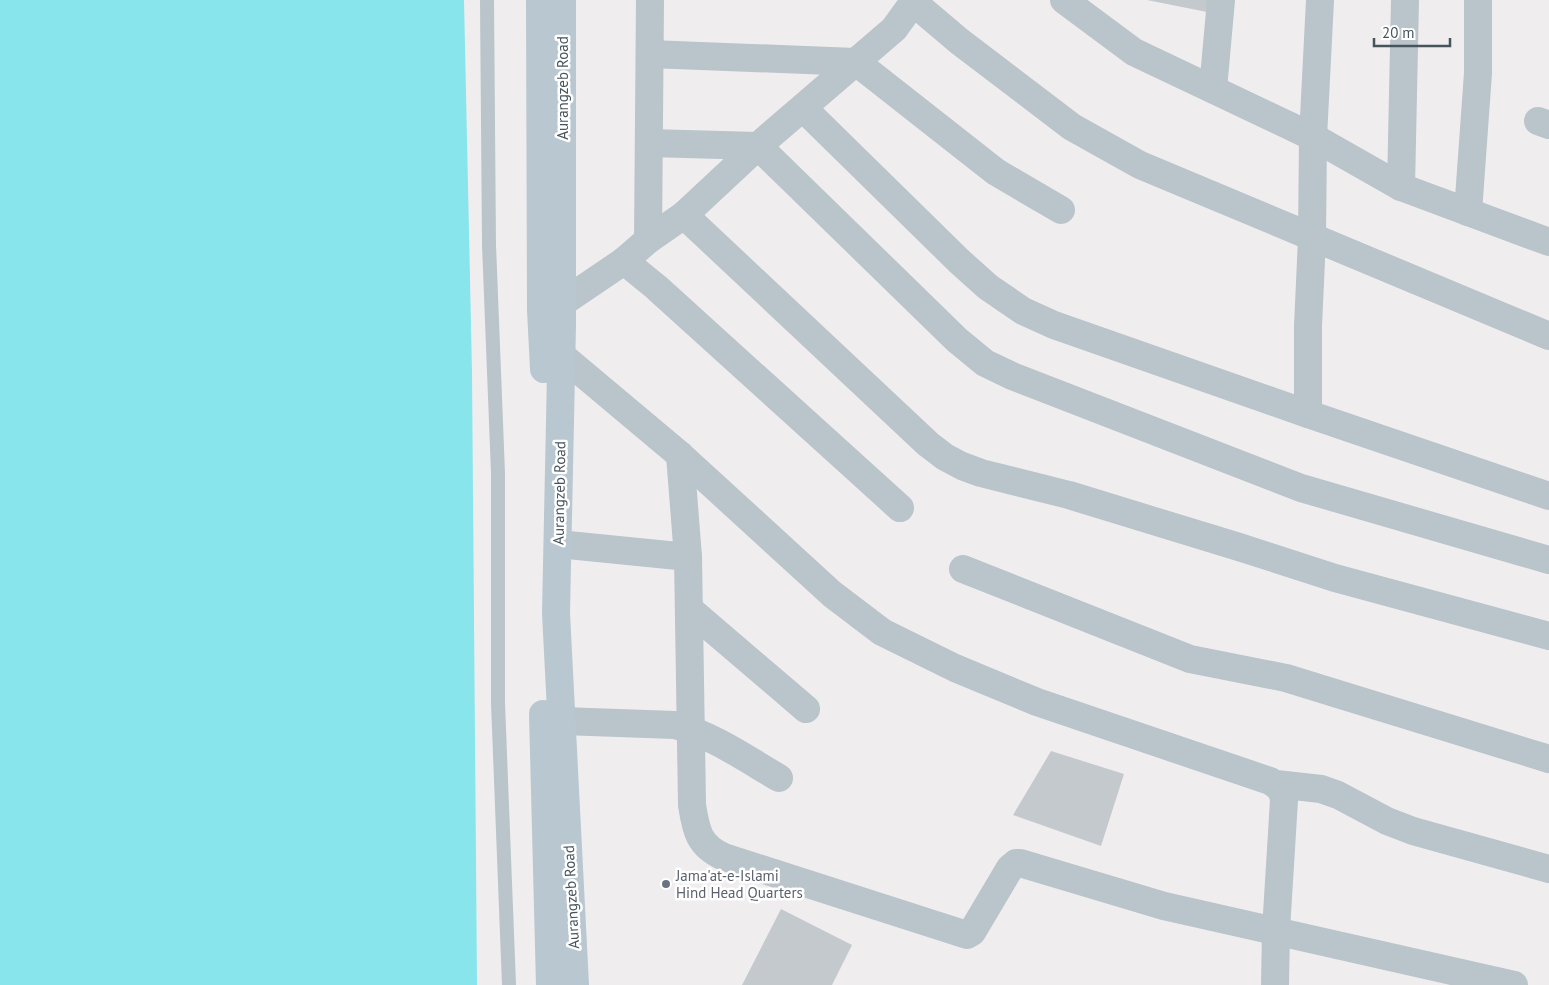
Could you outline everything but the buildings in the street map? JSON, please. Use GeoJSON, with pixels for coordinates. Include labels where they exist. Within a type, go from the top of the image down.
{"type":"FeatureCollection","features":[{"type":"Feature","properties":{"kind":"main road","name":"Aurangzeb Road"},"geometry":{"type":"LineString","coordinates":[[540,0],[541,310],[553,356],[558,544],[556,613],[575,985]]}},
{"type":"Feature","properties":{"kind":"main road","name":"Aurangzeb Road"},"geometry":{"type":"LineString","coordinates":[[550,985],[540,613],[553,356],[562,303],[562,0]]}},
{"type":"Feature","properties":{"kind":"street"},"geometry":{"type":"LineString","coordinates":[[648,240],[650,0]]}},
{"type":"Feature","properties":{"kind":"street"},"geometry":{"type":"LineString","coordinates":[[1064,0],[1134,52],[1313,137],[1401,187],[1549,242]]}},
{"type":"Feature","properties":{"kind":"street"},"geometry":{"type":"LineString","coordinates":[[1212,89],[1221,0]]}},
{"type":"Feature","properties":{"kind":"street"},"geometry":{"type":"LineString","coordinates":[[1308,414],[1308,326],[1312,238],[1313,137],[1320,0]]}},
{"type":"Feature","properties":{"kind":"street"},"geometry":{"type":"LineString","coordinates":[[1401,187],[1405,0]]}},
{"type":"Feature","properties":{"kind":"street"},"geometry":{"type":"LineString","coordinates":[[1468,212],[1478,73],[1478,0]]}},
{"type":"Feature","properties":{"kind":"street"},"geometry":{"type":"LineString","coordinates":[[562,303],[624,261],[648,240],[684,215],[758,146],[894,29],[914,1],[959,41],[1072,127],[1140,165],[1549,336]]}},
{"type":"Feature","properties":{"kind":"street"},"geometry":{"type":"LineString","coordinates":[[650,54],[856,62],[996,172],[1060,210]]}},
{"type":"Feature","properties":{"kind":"street"},"geometry":{"type":"LineString","coordinates":[[803,108],[988,288],[1023,312],[1054,325],[1308,414],[1549,496]]}},
{"type":"Feature","properties":{"kind":"street"},"geometry":{"type":"LineString","coordinates":[[649,143],[758,146],[957,340],[985,363],[1057,394],[1301,488],[1549,560]]}},
{"type":"Feature","properties":{"kind":"street"},"geometry":{"type":"LineString","coordinates":[[684,215],[928,444],[945,457],[962,466],[981,473],[1097,504],[1335,578],[1549,636]]}},
{"type":"Feature","properties":{"kind":"street"},"geometry":{"type":"LineString","coordinates":[[624,261],[656,287],[900,508]]}},
{"type":"Feature","properties":{"kind":"street"},"geometry":{"type":"LineString","coordinates":[[553,356],[680,454],[832,594],[882,632],[955,668],[1037,702],[1276,784],[1321,788],[1387,821],[1413,831],[1549,869]]}},
{"type":"Feature","properties":{"kind":"street"},"geometry":{"type":"LineString","coordinates":[[680,454],[688,557],[692,805],[698,835],[706,846],[714,852],[724,857],[967,935],[972,932],[1010,868],[1016,863],[1164,906],[1514,985]]}},
{"type":"Feature","properties":{"kind":"street"},"geometry":{"type":"LineString","coordinates":[[558,544],[688,557]]}},
{"type":"Feature","properties":{"kind":"street"},"geometry":{"type":"LineString","coordinates":[[963,569],[1190,659],[1286,678],[1549,759]]}},
{"type":"Feature","properties":{"kind":"street"},"geometry":{"type":"LineString","coordinates":[[688,609],[806,709]]}},
{"type":"Feature","properties":{"kind":"street"},"geometry":{"type":"LineString","coordinates":[[562,721],[675,725],[691,729],[707,736],[779,778]]}},
{"type":"Feature","properties":{"kind":"street"},"geometry":{"type":"LineString","coordinates":[[1275,985],[1276,930],[1284,800],[1283,792],[1276,784]]}},
{"type":"Feature","properties":{"kind":"lane"},"geometry":{"type":"LineString","coordinates":[[487,0],[489,245],[498,473],[498,703],[509,985]]}},
{"type":"Feature","properties":{"kind":"water"},"geometry":{"type":"Polygon","coordinates":[[[0,0],[464,0],[472,372],[477,985],[0,985],[0,0]]]}},
{"type":"Feature","properties":{"kind":"place","name":"Jama'at-e-Islami Hind Head Quarters"},"geometry":{"type":"Point","coordinates":[666,884]}}]}
